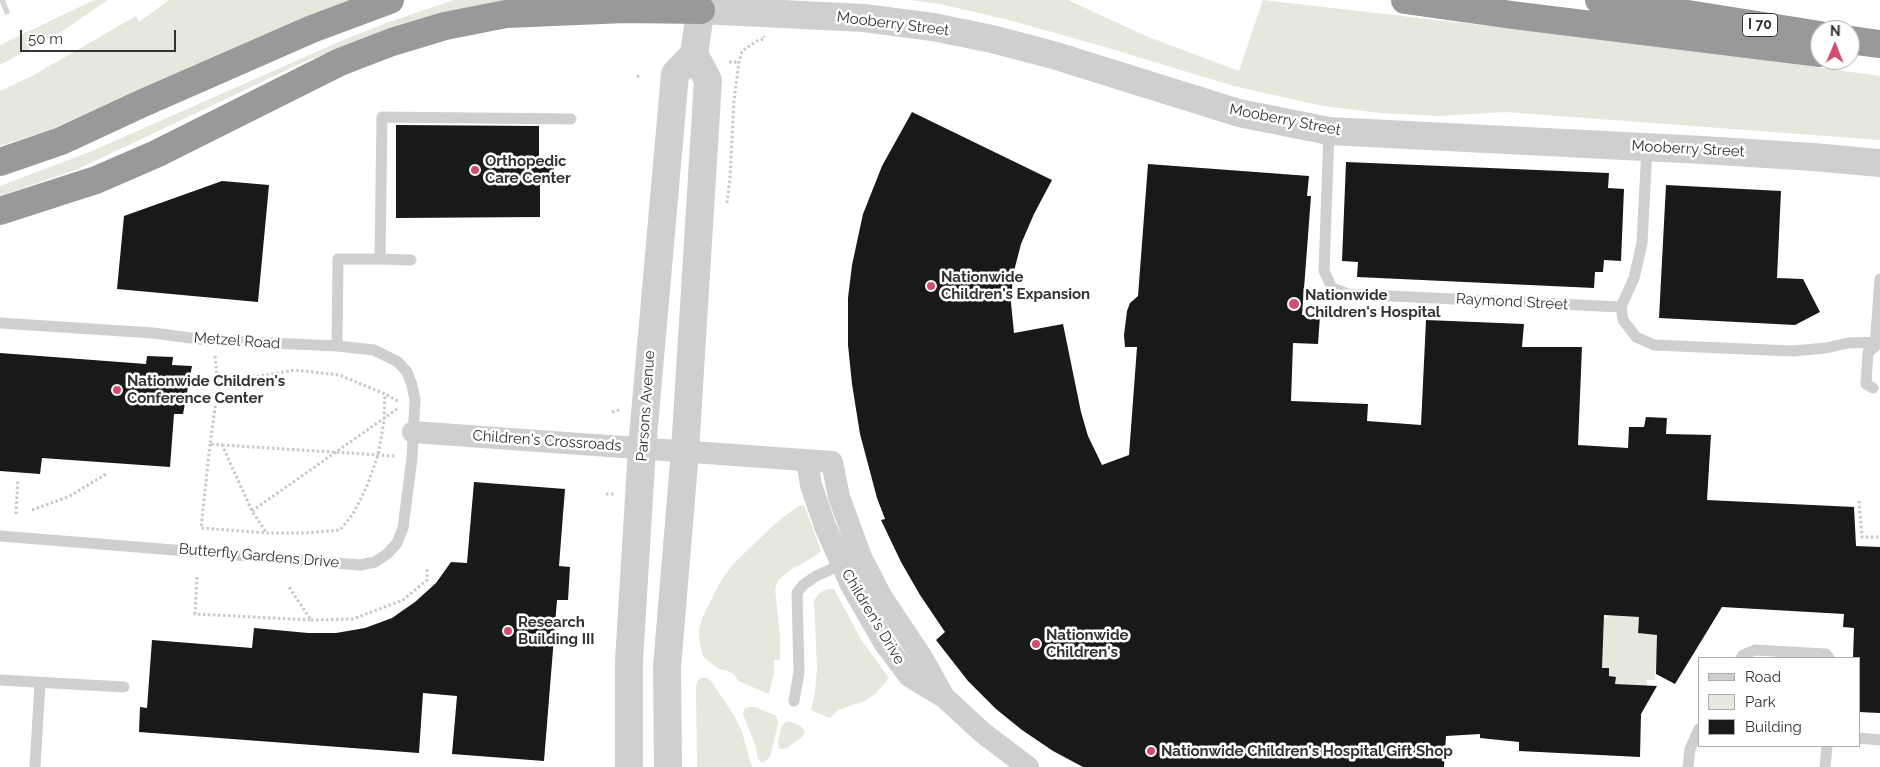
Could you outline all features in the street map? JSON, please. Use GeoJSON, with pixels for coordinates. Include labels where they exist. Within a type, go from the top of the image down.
{"type":"FeatureCollection","features":[{"type":"Feature","properties":{"kind":"highway"},"geometry":{"type":"LineString","coordinates":[[0,162],[61,140],[312,29],[390,0]]}},
{"type":"Feature","properties":{"kind":"highway"},"geometry":{"type":"LineString","coordinates":[[1405,0],[1512,15],[1810,51]]}},
{"type":"Feature","properties":{"kind":"highway","name":"I 70"},"geometry":{"type":"LineString","coordinates":[[1599,0],[1810,33]]}},
{"type":"Feature","properties":{"kind":"highway"},"geometry":{"type":"LineString","coordinates":[[0,211],[96,180],[156,154],[340,62],[392,42],[444,26],[506,14],[702,5]]}},
{"type":"Feature","properties":{"kind":"highway"},"geometry":{"type":"LineString","coordinates":[[1860,41],[1880,44]]}},
{"type":"Feature","properties":{"kind":"highway"},"geometry":{"type":"LineString","coordinates":[[1860,57],[1880,60]]}},
{"type":"Feature","properties":{"kind":"street","name":"Mooberry Street"},"geometry":{"type":"LineString","coordinates":[[702,5],[765,13],[864,18],[933,27],[992,39],[1239,113],[1330,131],[1647,147],[1880,163]]}},
{"type":"Feature","properties":{"kind":"street"},"geometry":{"type":"LineString","coordinates":[[668,767],[667,667],[685,451],[708,80],[694,54],[702,5]]}},
{"type":"Feature","properties":{"kind":"street","name":"Parsons Avenue"},"geometry":{"type":"LineString","coordinates":[[629,767],[629,661],[642,448],[675,74],[694,54]]}},
{"type":"Feature","properties":{"kind":"street","name":"Children's Crossroads"},"geometry":{"type":"LineString","coordinates":[[413,432],[832,462]]}},
{"type":"Feature","properties":{"kind":"street","name":"Children's Drive"},"geometry":{"type":"LineString","coordinates":[[807,461],[814,493],[825,526],[851,561]]}},
{"type":"Feature","properties":{"kind":"street","name":"Children's Drive"},"geometry":{"type":"LineString","coordinates":[[832,462],[839,497],[855,544],[851,561],[851,585],[885,644],[909,676],[944,697],[983,733],[1028,767]]}},
{"type":"Feature","properties":{"kind":"lane"},"geometry":{"type":"LineString","coordinates":[[380,259],[382,117],[571,119]]}},
{"type":"Feature","properties":{"kind":"lane","name":"Raymond Street"},"geometry":{"type":"LineString","coordinates":[[1330,131],[1324,271],[1332,288],[1348,294],[1621,308]]}},
{"type":"Feature","properties":{"kind":"lane"},"geometry":{"type":"LineString","coordinates":[[1647,147],[1642,243],[1634,278],[1621,308],[1623,320],[1636,337],[1654,345],[1792,351],[1848,344],[1878,346]]}},
{"type":"Feature","properties":{"kind":"lane"},"geometry":{"type":"LineString","coordinates":[[337,346],[338,259],[411,260]]}},
{"type":"Feature","properties":{"kind":"lane"},"geometry":{"type":"LineString","coordinates":[[1878,346],[1880,279]]}},
{"type":"Feature","properties":{"kind":"lane","name":"Metzel Road"},"geometry":{"type":"LineString","coordinates":[[0,323],[153,333],[206,340],[337,346],[374,350],[398,362],[407,372],[415,400],[413,432]]}},
{"type":"Feature","properties":{"kind":"lane"},"geometry":{"type":"LineString","coordinates":[[1875,389],[1866,384],[1866,376],[1868,352],[1878,346]]}},
{"type":"Feature","properties":{"kind":"lane","name":"Butterfly Gardens Drive"},"geometry":{"type":"LineString","coordinates":[[0,536],[360,565],[375,562],[387,554],[397,543],[403,528],[413,432]]}},
{"type":"Feature","properties":{"kind":"lane"},"geometry":{"type":"LineString","coordinates":[[794,701],[799,672],[797,593],[802,585],[816,576],[851,561]]}},
{"type":"Feature","properties":{"kind":"lane"},"geometry":{"type":"LineString","coordinates":[[1742,657],[1755,650],[1826,654],[1829,657]]}},
{"type":"Feature","properties":{"kind":"lane"},"geometry":{"type":"LineString","coordinates":[[0,680],[124,687]]}},
{"type":"Feature","properties":{"kind":"lane"},"geometry":{"type":"LineString","coordinates":[[35,767],[40,682]]}},
{"type":"Feature","properties":{"kind":"lane"},"geometry":{"type":"LineString","coordinates":[[1688,767],[1690,749],[1698,731]]}},
{"type":"Feature","properties":{"kind":"lane"},"geometry":{"type":"LineString","coordinates":[[1860,738],[1880,740]]}},
{"type":"Feature","properties":{"kind":"lane"},"geometry":{"type":"LineString","coordinates":[[1825,767],[1827,747]]}},
{"type":"Feature","properties":{"kind":"path"},"geometry":{"type":"LineString","coordinates":[[726,209],[730,179],[734,100],[739,62],[742,51],[757,40],[764,39],[765,13]]}},
{"type":"Feature","properties":{"kind":"path"},"geometry":{"type":"LineString","coordinates":[[729,62],[739,62]]}},
{"type":"Feature","properties":{"kind":"path"},"geometry":{"type":"LineString","coordinates":[[215,356],[218,387],[210,444],[202,528],[266,532],[340,530],[353,514],[364,493],[378,455],[384,419],[385,394]]}},
{"type":"Feature","properties":{"kind":"path"},"geometry":{"type":"LineString","coordinates":[[218,387],[254,377],[295,370],[339,375],[398,401],[397,410],[252,511]]}},
{"type":"Feature","properties":{"kind":"path"},"geometry":{"type":"LineString","coordinates":[[612,412],[619,410]]}},
{"type":"Feature","properties":{"kind":"path"},"geometry":{"type":"LineString","coordinates":[[210,444],[396,456]]}},
{"type":"Feature","properties":{"kind":"path"},"geometry":{"type":"LineString","coordinates":[[222,445],[252,511],[266,532]]}},
{"type":"Feature","properties":{"kind":"path"},"geometry":{"type":"LineString","coordinates":[[32,510],[68,497],[106,474]]}},
{"type":"Feature","properties":{"kind":"path"},"geometry":{"type":"LineString","coordinates":[[16,514],[18,479]]}},
{"type":"Feature","properties":{"kind":"path"},"geometry":{"type":"LineString","coordinates":[[1859,502],[1862,537],[1880,537]]}},
{"type":"Feature","properties":{"kind":"path"},"geometry":{"type":"LineString","coordinates":[[197,577],[195,614],[311,620],[354,619],[403,600],[427,580],[427,568]]}},
{"type":"Feature","properties":{"kind":"path"},"geometry":{"type":"LineString","coordinates":[[289,587],[311,620]]}},
{"type":"Feature","properties":{"kind":"green space"},"geometry":{"type":"Polygon","coordinates":[[[94,0],[108,0],[61,32],[0,65],[0,45],[94,0]]]}},
{"type":"Feature","properties":{"kind":"green space"},"geometry":{"type":"Polygon","coordinates":[[[169,0],[353,0],[290,25],[49,130],[0,146],[0,91],[32,76],[136,16],[139,22],[169,0]]]}},
{"type":"Feature","properties":{"kind":"green space"},"geometry":{"type":"Polygon","coordinates":[[[454,0],[550,0],[378,34],[306,61],[78,169],[0,196],[0,186],[92,151],[341,41],[454,0]]]}},
{"type":"Feature","properties":{"kind":"green space"},"geometry":{"type":"Polygon","coordinates":[[[910,0],[1068,0],[1146,36],[1239,71],[1263,0],[1663,46],[1810,66],[1810,70],[1837,70],[1880,76],[1880,140],[1505,112],[1439,116],[1381,113],[1323,106],[1234,86],[1009,20],[940,4],[910,0]]]}},
{"type":"Feature","properties":{"kind":"green space"},"geometry":{"type":"Polygon","coordinates":[[[802,505],[805,507],[821,551],[778,580],[775,589],[780,636],[780,660],[774,660],[774,673],[769,694],[738,681],[734,674],[719,669],[709,662],[703,656],[699,629],[703,616],[719,584],[733,564],[777,522],[802,505]]]}},
{"type":"Feature","properties":{"kind":"green space"},"geometry":{"type":"Polygon","coordinates":[[[827,589],[834,589],[862,641],[889,678],[875,694],[865,701],[838,710],[830,718],[811,710],[817,668],[814,600],[819,593],[827,589]]]}},
{"type":"Feature","properties":{"kind":"green space"},"geometry":{"type":"Polygon","coordinates":[[[1656,612],[1666,662],[1656,661],[1655,680],[1647,680],[1647,686],[1615,684],[1616,677],[1609,676],[1609,668],[1602,668],[1604,618],[1611,616],[1639,617],[1638,633],[1654,634],[1656,612]]]}},
{"type":"Feature","properties":{"kind":"green space"},"geometry":{"type":"Polygon","coordinates":[[[707,678],[711,681],[735,717],[742,732],[752,767],[697,767],[696,685],[698,680],[707,678]]]}},
{"type":"Feature","properties":{"kind":"green space"},"geometry":{"type":"Polygon","coordinates":[[[755,707],[775,715],[777,718],[778,724],[770,757],[763,763],[758,760],[756,747],[743,714],[744,709],[755,707]]]}},
{"type":"Feature","properties":{"kind":"green space"},"geometry":{"type":"Polygon","coordinates":[[[788,721],[801,726],[804,734],[787,748],[779,749],[778,741],[782,725],[788,721]]]}},
{"type":"Feature","properties":{"kind":"building"},"geometry":{"type":"Polygon","coordinates":[[[912,112],[1052,180],[1021,244],[1013,275],[1011,303],[1014,333],[1063,324],[1081,412],[1088,436],[1102,465],[1129,455],[1137,347],[1125,347],[1124,335],[1127,311],[1130,303],[1138,296],[1148,164],[1309,176],[1307,196],[1311,196],[1302,315],[1320,316],[1318,344],[1293,343],[1291,401],[1368,404],[1367,421],[1421,425],[1426,320],[1524,324],[1522,347],[1582,347],[1578,445],[1628,448],[1629,427],[1644,427],[1646,417],[1667,418],[1666,434],[1711,435],[1707,500],[1854,507],[1856,546],[1880,547],[1880,713],[1860,712],[1860,657],[1853,657],[1854,628],[1843,627],[1844,614],[1722,607],[1675,684],[1656,674],[1657,635],[1638,633],[1639,617],[1604,615],[1602,668],[1609,668],[1609,676],[1616,677],[1615,684],[1657,686],[1641,714],[1640,757],[1519,751],[1519,742],[1480,738],[1480,734],[1446,736],[1444,767],[1083,767],[1053,751],[996,709],[968,681],[936,640],[945,632],[901,562],[881,520],[885,519],[877,498],[860,434],[852,384],[848,345],[848,298],[852,265],[863,214],[882,166],[912,112]]]}},
{"type":"Feature","properties":{"kind":"building","name":"Orthopedic Care Center"},"geometry":{"type":"Polygon","coordinates":[[[396,125],[539,126],[539,161],[554,161],[554,178],[540,179],[540,217],[396,218],[396,125]]]}},
{"type":"Feature","properties":{"kind":"building"},"geometry":{"type":"Polygon","coordinates":[[[1346,162],[1609,173],[1608,188],[1624,189],[1621,261],[1604,260],[1603,272],[1595,272],[1594,288],[1357,277],[1358,262],[1342,261],[1346,162]]]}},
{"type":"Feature","properties":{"kind":"building"},"geometry":{"type":"Polygon","coordinates":[[[222,181],[269,185],[258,302],[117,289],[124,216],[222,181]]]}},
{"type":"Feature","properties":{"kind":"building"},"geometry":{"type":"Polygon","coordinates":[[[1666,185],[1781,191],[1777,278],[1803,279],[1820,312],[1795,325],[1659,318],[1666,185]]]}},
{"type":"Feature","properties":{"kind":"building","name":"Nationwide Children's Conference Center"},"geometry":{"type":"Polygon","coordinates":[[[0,353],[146,364],[147,356],[173,357],[172,365],[192,366],[183,414],[174,414],[170,467],[42,458],[40,474],[0,471],[0,353]]]}},
{"type":"Feature","properties":{"kind":"building"},"geometry":{"type":"Polygon","coordinates":[[[474,482],[565,489],[559,566],[570,567],[568,600],[557,600],[544,761],[452,754],[457,696],[423,693],[419,753],[139,732],[140,707],[147,708],[152,640],[252,648],[254,628],[308,633],[336,633],[365,628],[392,618],[415,602],[436,583],[451,562],[467,563],[474,482]]]}},
{"type":"Feature","properties":{"kind":"tunnel"},"geometry":{"type":"LineString","coordinates":[[0,2],[5,0]]}},
{"type":"Feature","properties":{"kind":"place","name":"Orthopedic Care Center"},"geometry":{"type":"Point","coordinates":[475,170]}},
{"type":"Feature","properties":{"kind":"place","name":"Nationwide Children's Expansion"},"geometry":{"type":"Point","coordinates":[931,286]}},
{"type":"Feature","properties":{"kind":"place","name":"Nationwide Children's Hospital"},"geometry":{"type":"Point","coordinates":[1294,304]}},
{"type":"Feature","properties":{"kind":"place","name":"Nationwide Children's Conference Center"},"geometry":{"type":"Point","coordinates":[117,390]}},
{"type":"Feature","properties":{"kind":"place","name":"Research Building III"},"geometry":{"type":"Point","coordinates":[508,631]}},
{"type":"Feature","properties":{"kind":"place","name":"Nationwide Children's"},"geometry":{"type":"Point","coordinates":[1036,644]}},
{"type":"Feature","properties":{"kind":"place","name":"Nationwide Children's Hospital Gift Shop"},"geometry":{"type":"Point","coordinates":[1151,751]}}]}
